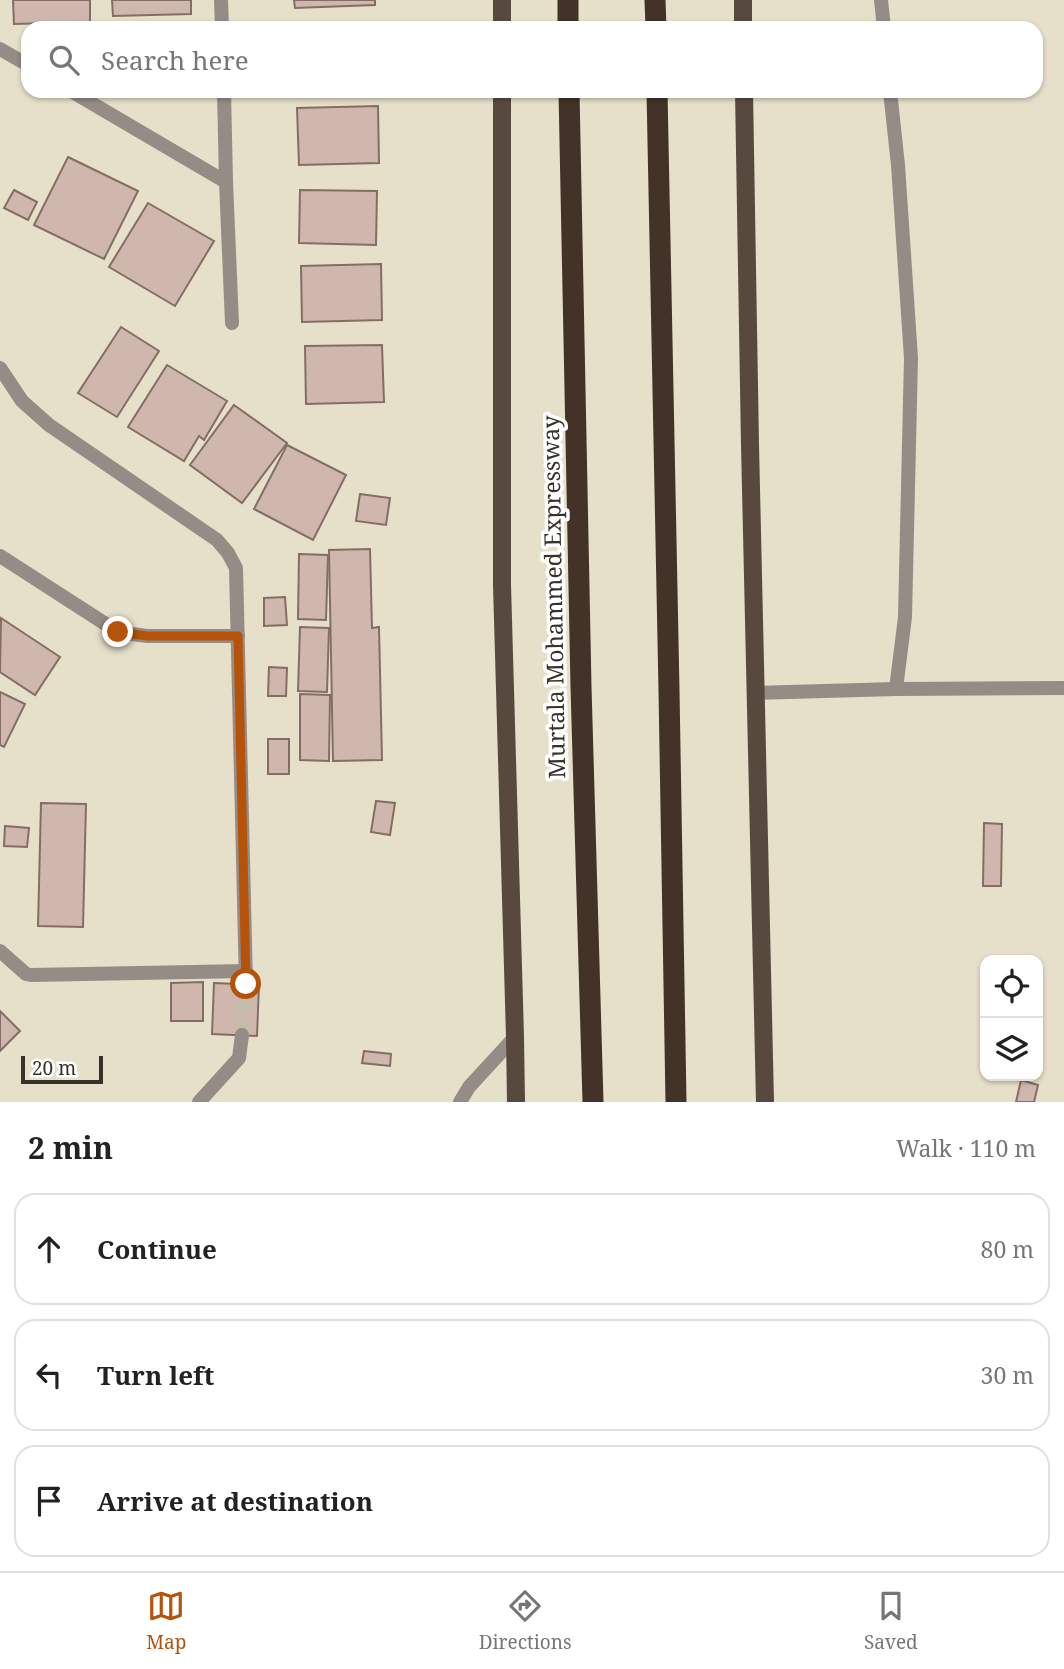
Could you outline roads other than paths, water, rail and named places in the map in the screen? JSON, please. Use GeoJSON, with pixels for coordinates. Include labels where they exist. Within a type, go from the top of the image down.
{"type":"FeatureCollection","features":[{"type":"Feature","properties":{"kind":"highway"},"geometry":{"type":"LineString","coordinates":[[568,0],[568,21]]}},
{"type":"Feature","properties":{"kind":"highway"},"geometry":{"type":"LineString","coordinates":[[655,0],[656,21]]}},
{"type":"Feature","properties":{"kind":"highway","name":"Murtala Mohammed Expressway"},"geometry":{"type":"LineString","coordinates":[[569,98],[593,1102]]}},
{"type":"Feature","properties":{"kind":"highway"},"geometry":{"type":"LineString","coordinates":[[657,98],[676,1102]]}},
{"type":"Feature","properties":{"kind":"main road"},"geometry":{"type":"LineString","coordinates":[[502,0],[502,21]]}},
{"type":"Feature","properties":{"kind":"main road"},"geometry":{"type":"LineString","coordinates":[[743,0],[743,21]]}},
{"type":"Feature","properties":{"kind":"main road"},"geometry":{"type":"LineString","coordinates":[[502,98],[502,584],[516,1102]]}},
{"type":"Feature","properties":{"kind":"main road"},"geometry":{"type":"LineString","coordinates":[[744,98],[765,1102]]}},
{"type":"Feature","properties":{"kind":"street"},"geometry":{"type":"LineString","coordinates":[[221,0],[222,21]]}},
{"type":"Feature","properties":{"kind":"street"},"geometry":{"type":"LineString","coordinates":[[881,0],[883,21]]}},
{"type":"Feature","properties":{"kind":"street"},"geometry":{"type":"LineString","coordinates":[[0,49],[21,61]]}},
{"type":"Feature","properties":{"kind":"street"},"geometry":{"type":"LineString","coordinates":[[84,98],[226,182]]}},
{"type":"Feature","properties":{"kind":"street"},"geometry":{"type":"LineString","coordinates":[[223,98],[232,323]]}},
{"type":"Feature","properties":{"kind":"street"},"geometry":{"type":"LineString","coordinates":[[891,98],[911,358],[905,617],[897,689]]}},
{"type":"Feature","properties":{"kind":"street"},"geometry":{"type":"LineString","coordinates":[[0,368],[22,401],[49,425],[217,540],[236,568],[246,978],[26,974],[0,951]]}},
{"type":"Feature","properties":{"kind":"street"},"geometry":{"type":"LineString","coordinates":[[0,556],[118,632],[147,636],[238,636]]}},
{"type":"Feature","properties":{"kind":"street"},"geometry":{"type":"LineString","coordinates":[[756,693],[1064,688]]}},
{"type":"Feature","properties":{"kind":"street"},"geometry":{"type":"LineString","coordinates":[[199,1102],[239,1058],[242,1035]]}},
{"type":"Feature","properties":{"kind":"street"},"geometry":{"type":"LineString","coordinates":[[460,1102],[468,1087],[515,1037]]}},
{"type":"Feature","properties":{"kind":"tunnel"},"geometry":{"type":"LineString","coordinates":[[242,1035],[246,984]]}}]}
